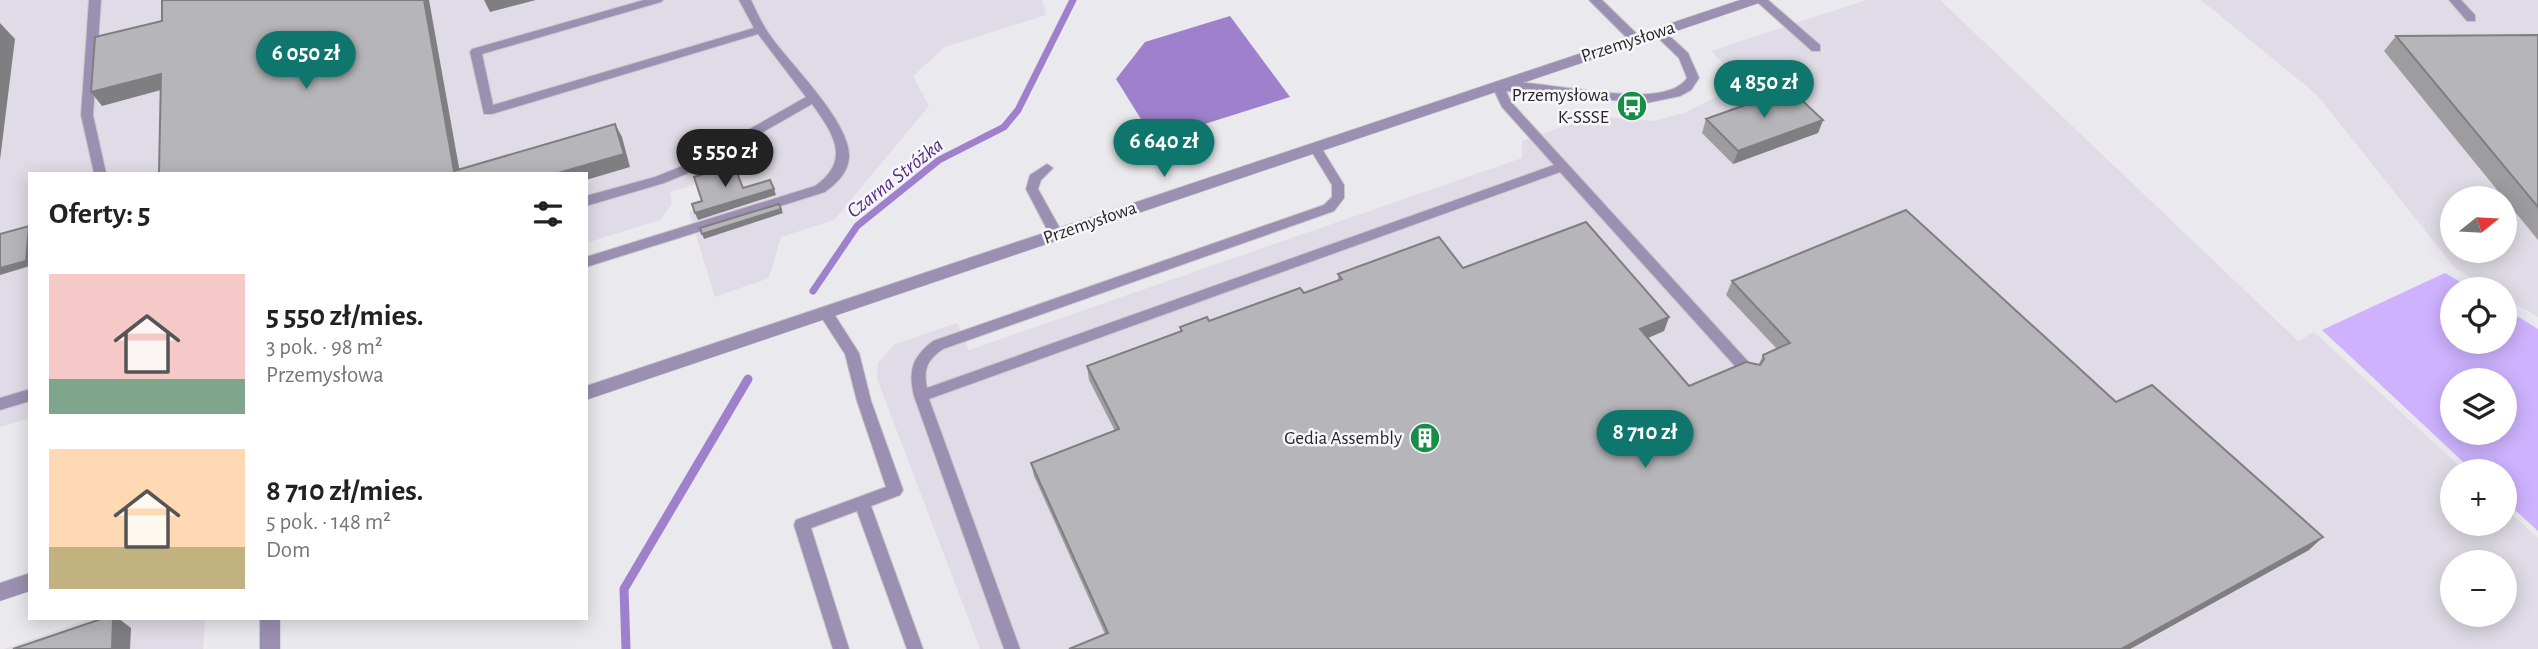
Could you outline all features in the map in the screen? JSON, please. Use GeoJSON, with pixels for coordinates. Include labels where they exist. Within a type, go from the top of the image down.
{"type":"FeatureCollection","features":[{"type":"Feature","properties":{"kind":"street","name":"Przemysłowa"},"geometry":{"type":"LineString","coordinates":[[588,392],[1754,0]]}},
{"type":"Feature","properties":{"kind":"street"},"geometry":{"type":"LineString","coordinates":[[0,592],[28,583]]}},
{"type":"Feature","properties":{"kind":"street"},"geometry":{"type":"LineString","coordinates":[[270,620],[270,649]]}},
{"type":"Feature","properties":{"kind":"lane"},"geometry":{"type":"LineString","coordinates":[[95,0],[87,115],[100,172]]}},
{"type":"Feature","properties":{"kind":"lane"},"geometry":{"type":"LineString","coordinates":[[657,0],[476,52],[488,111],[760,30]]}},
{"type":"Feature","properties":{"kind":"lane"},"geometry":{"type":"LineString","coordinates":[[588,261],[820,189],[832,181],[841,168],[844,153],[840,140],[813,98],[760,30],[745,0]]}},
{"type":"Feature","properties":{"kind":"lane"},"geometry":{"type":"LineString","coordinates":[[1595,0],[1635,39]]}},
{"type":"Feature","properties":{"kind":"lane"},"geometry":{"type":"LineString","coordinates":[[1761,0],[1816,48]]}},
{"type":"Feature","properties":{"kind":"lane"},"geometry":{"type":"LineString","coordinates":[[2455,0],[2471,18]]}},
{"type":"Feature","properties":{"kind":"lane"},"geometry":{"type":"LineString","coordinates":[[1658,32],[1684,56],[1693,78],[1687,87],[1669,95],[1646,99],[1498,86],[1506,104],[1749,372]]}},
{"type":"Feature","properties":{"kind":"lane"},"geometry":{"type":"LineString","coordinates":[[588,200],[659,180],[694,166],[813,98]]}},
{"type":"Feature","properties":{"kind":"lane"},"geometry":{"type":"LineString","coordinates":[[1012,649],[921,397],[916,373],[922,356],[938,345],[1329,208],[1338,198],[1338,185],[1315,147]]}},
{"type":"Feature","properties":{"kind":"lane"},"geometry":{"type":"LineString","coordinates":[[921,397],[1563,166]]}},
{"type":"Feature","properties":{"kind":"lane"},"geometry":{"type":"LineString","coordinates":[[1047,168],[1035,178],[1032,189],[1056,234]]}},
{"type":"Feature","properties":{"kind":"lane"},"geometry":{"type":"LineString","coordinates":[[825,312],[852,353],[864,401],[895,490],[802,525],[841,649]]}},
{"type":"Feature","properties":{"kind":"lane"},"geometry":{"type":"LineString","coordinates":[[0,404],[28,396]]}},
{"type":"Feature","properties":{"kind":"lane"},"geometry":{"type":"LineString","coordinates":[[862,502],[915,649]]}},
{"type":"Feature","properties":{"kind":"shaded area"},"geometry":{"type":"Polygon","coordinates":[[[0,0],[1042,0],[1046,15],[945,47],[913,76],[929,106],[834,220],[781,237],[769,278],[715,297],[689,212],[705,207],[696,184],[670,192],[672,204],[660,220],[588,242],[588,172],[28,172],[28,419],[0,427],[0,0]]]}},
{"type":"Feature","properties":{"kind":"shaded area"},"geometry":{"type":"Polygon","coordinates":[[[1866,0],[1940,0],[2298,341],[2314,332],[2452,459],[2440,459],[2440,536],[2517,536],[2517,519],[2538,538],[2538,649],[980,649],[877,379],[878,363],[895,344],[957,323],[969,350],[1522,158],[1522,141],[1593,116],[1654,121],[1684,113],[1722,94],[1724,64],[1711,51],[1866,0]]]}},
{"type":"Feature","properties":{"kind":"shaded area"},"geometry":{"type":"Polygon","coordinates":[[[2201,0],[2538,0],[2538,317],[2517,305],[2517,277],[2470,277],[2451,263],[2517,263],[2517,186],[2440,186],[2440,249],[2317,95],[2201,0]]]}},
{"type":"Feature","properties":{"kind":"shaded area"},"geometry":{"type":"Polygon","coordinates":[[[1230,16],[1290,97],[1154,140],[1116,79],[1145,42],[1230,16]]]}},
{"type":"Feature","properties":{"kind":"shaded area"},"geometry":{"type":"Polygon","coordinates":[[[2445,273],[2452,277],[2440,277],[2440,354],[2517,354],[2517,316],[2538,329],[2538,531],[2517,512],[2517,459],[2460,459],[2445,445],[2517,445],[2517,368],[2440,368],[2440,440],[2322,330],[2445,273]]]}},
{"type":"Feature","properties":{"kind":"shaded area"},"geometry":{"type":"Polygon","coordinates":[[[86,620],[205,620],[203,649],[4,649],[86,620]]]}},
{"type":"Feature","properties":{"kind":"building"},"geometry":{"type":"Polygon","coordinates":[[[162,0],[424,0],[454,171],[615,124],[624,154],[561,172],[159,172],[161,74],[91,92],[95,37],[162,21],[162,0]]]}},
{"type":"Feature","properties":{"kind":"building"},"geometry":{"type":"Polygon","coordinates":[[[2538,35],[2538,207],[2396,36],[2538,35]]]}},
{"type":"Feature","properties":{"kind":"building"},"geometry":{"type":"Polygon","coordinates":[[[1790,89],[1823,120],[1738,151],[1706,119],[1790,89]]]}},
{"type":"Feature","properties":{"kind":"building"},"geometry":{"type":"Polygon","coordinates":[[[734,165],[743,188],[770,180],[774,189],[695,213],[692,204],[702,201],[694,177],[734,165]]]}},
{"type":"Feature","properties":{"kind":"building"},"geometry":{"type":"Polygon","coordinates":[[[779,204],[781,209],[702,234],[700,228],[779,204]]]}},
{"type":"Feature","properties":{"kind":"building"},"geometry":{"type":"Polygon","coordinates":[[[1906,210],[2116,402],[2152,385],[2323,537],[2121,649],[1069,649],[1108,633],[1031,463],[1119,429],[1087,366],[1182,331],[1180,327],[1207,317],[1209,321],[1300,288],[1304,293],[1342,279],[1338,274],[1439,237],[1463,268],[1586,222],[1669,317],[1640,329],[1689,386],[1746,362],[1760,365],[1764,359],[1763,355],[1790,343],[1732,281],[1906,210]]]}},
{"type":"Feature","properties":{"kind":"building"},"geometry":{"type":"Polygon","coordinates":[[[28,226],[26,261],[0,268],[0,234],[28,226]]]}},
{"type":"Feature","properties":{"kind":"building"},"geometry":{"type":"Polygon","coordinates":[[[98,620],[113,620],[112,649],[13,649],[98,620]]]}},
{"type":"Feature","properties":{"kind":"waterway","name":"Czarna Stróżka"},"geometry":{"type":"LineString","coordinates":[[813,291],[857,226],[939,160],[1004,127],[1018,110],[1073,0]]}},
{"type":"Feature","properties":{"kind":"waterway","name":"Czarna Stróżka"},"geometry":{"type":"LineString","coordinates":[[626,649],[624,589],[748,379]]}},
{"type":"Feature","properties":{"kind":"place","name":"Przemysłowa K-SSSE"},"geometry":{"type":"Point","coordinates":[1632,106]}},
{"type":"Feature","properties":{"kind":"place","name":"Gedia Assembly"},"geometry":{"type":"Point","coordinates":[1425,438]}}]}
